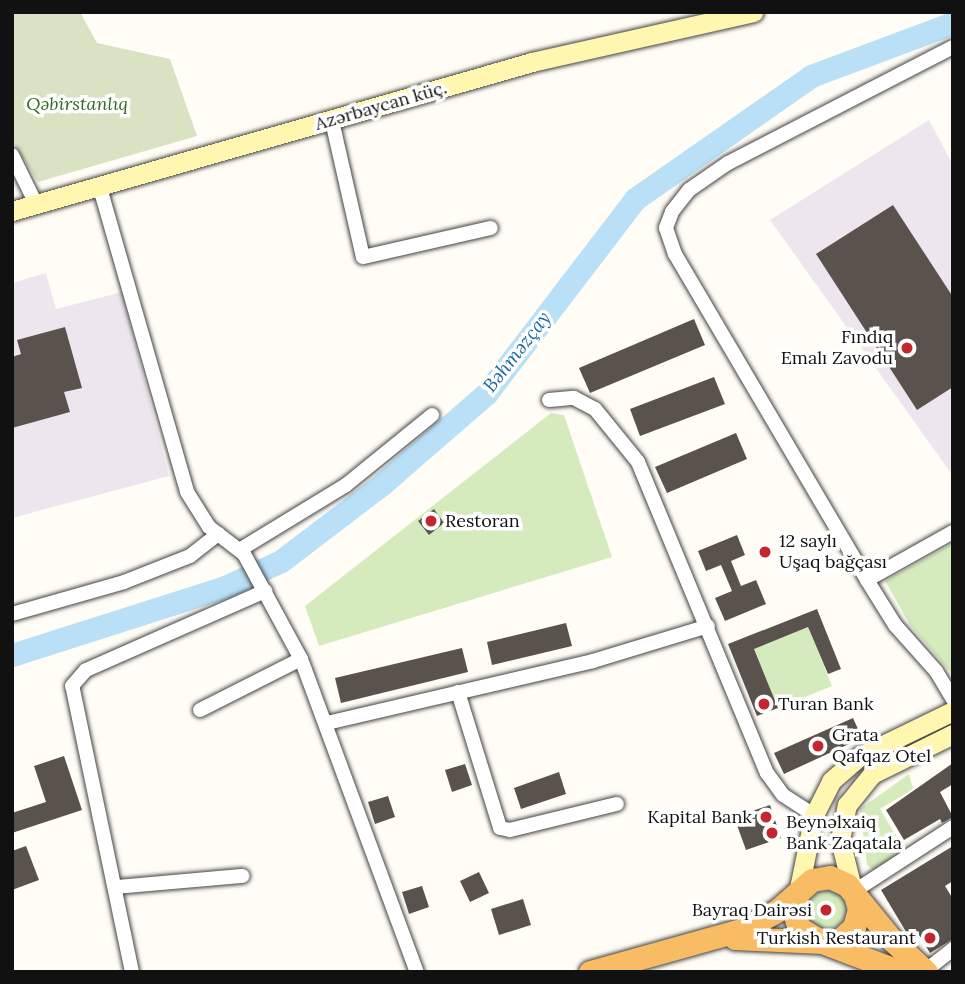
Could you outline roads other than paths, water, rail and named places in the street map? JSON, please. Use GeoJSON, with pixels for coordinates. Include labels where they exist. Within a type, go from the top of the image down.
{"type":"FeatureCollection","features":[{"type":"Feature","properties":{"kind":"highway"},"geometry":{"type":"LineString","coordinates":[[590,972],[708,941],[763,920],[821,877],[839,880],[853,892],[892,940],[925,971]]}},
{"type":"Feature","properties":{"kind":"highway"},"geometry":{"type":"LineString","coordinates":[[708,941],[766,937],[822,943],[840,940],[854,927],[859,909],[853,892]]}},
{"type":"Feature","properties":{"kind":"highway"},"geometry":{"type":"LineString","coordinates":[[798,893],[793,911],[799,928],[822,943],[901,972]]}},
{"type":"Feature","properties":{"kind":"main road","name":"Azərbaycan küç."},"geometry":{"type":"LineString","coordinates":[[14,213],[532,62],[753,12]]}},
{"type":"Feature","properties":{"kind":"main road"},"geometry":{"type":"LineString","coordinates":[[798,893],[814,815],[820,799],[844,768],[953,711]]}},
{"type":"Feature","properties":{"kind":"main road"},"geometry":{"type":"LineString","coordinates":[[853,892],[840,840],[846,805],[872,774],[953,734]]}},
{"type":"Feature","properties":{"kind":"street"},"geometry":{"type":"LineString","coordinates":[[953,47],[718,170],[678,202],[666,228],[675,254],[867,580],[895,625],[936,671],[953,699]]}},
{"type":"Feature","properties":{"kind":"street"},"geometry":{"type":"LineString","coordinates":[[332,121],[363,257],[491,228]]}},
{"type":"Feature","properties":{"kind":"street"},"geometry":{"type":"LineString","coordinates":[[12,155],[37,206]]}},
{"type":"Feature","properties":{"kind":"street"},"geometry":{"type":"LineString","coordinates":[[100,188],[187,492],[218,534],[243,551],[301,659],[327,723],[417,972]]}},
{"type":"Feature","properties":{"kind":"street"},"geometry":{"type":"LineString","coordinates":[[549,400],[574,398],[605,417],[626,443],[651,486],[767,773],[783,795],[814,815]]}},
{"type":"Feature","properties":{"kind":"street"},"geometry":{"type":"LineString","coordinates":[[243,551],[346,485],[432,415]]}},
{"type":"Feature","properties":{"kind":"street"},"geometry":{"type":"LineString","coordinates":[[867,580],[953,532]]}},
{"type":"Feature","properties":{"kind":"street"},"geometry":{"type":"LineString","coordinates":[[12,614],[124,582],[190,556],[218,534]]}},
{"type":"Feature","properties":{"kind":"street"},"geometry":{"type":"LineString","coordinates":[[132,972],[72,686],[86,670],[263,588]]}},
{"type":"Feature","properties":{"kind":"street"},"geometry":{"type":"LineString","coordinates":[[327,723],[593,661],[708,626]]}},
{"type":"Feature","properties":{"kind":"street"},"geometry":{"type":"LineString","coordinates":[[200,710],[301,659]]}},
{"type":"Feature","properties":{"kind":"street"},"geometry":{"type":"LineString","coordinates":[[458,692],[500,828],[510,830],[617,804]]}},
{"type":"Feature","properties":{"kind":"street"},"geometry":{"type":"LineString","coordinates":[[853,892],[953,827]]}},
{"type":"Feature","properties":{"kind":"street"},"geometry":{"type":"LineString","coordinates":[[116,887],[243,876]]}},
{"type":"Feature","properties":{"kind":"street"},"geometry":{"type":"LineString","coordinates":[[925,971],[953,949]]}},
{"type":"Feature","properties":{"kind":"waterway","name":"Bəhməzçay"},"geometry":{"type":"LineString","coordinates":[[12,655],[225,587],[281,561],[382,484],[486,394],[635,199],[811,76],[953,23]]}},
{"type":"Feature","properties":{"kind":"place","name":"Fındıq Emalı Zavodu"},"geometry":{"type":"Point","coordinates":[907,348]}},
{"type":"Feature","properties":{"kind":"place","name":"Restoran"},"geometry":{"type":"Point","coordinates":[431,521]}},
{"type":"Feature","properties":{"kind":"place","name":"12 saylı Uşaq bağçası"},"geometry":{"type":"Point","coordinates":[765,552]}},
{"type":"Feature","properties":{"kind":"place","name":"Turan Bank"},"geometry":{"type":"Point","coordinates":[764,704]}},
{"type":"Feature","properties":{"kind":"place","name":"Grata Qafqaz Otel"},"geometry":{"type":"Point","coordinates":[818,746]}},
{"type":"Feature","properties":{"kind":"place","name":"Kapital Bank"},"geometry":{"type":"Point","coordinates":[766,817]}},
{"type":"Feature","properties":{"kind":"place","name":"Beynəlxaiq Bank Zaqatala"},"geometry":{"type":"Point","coordinates":[772,833]}},
{"type":"Feature","properties":{"kind":"place","name":"Bayraq Dairəsi"},"geometry":{"type":"Point","coordinates":[826,910]}},
{"type":"Feature","properties":{"kind":"place","name":"Turkish Restaurant"},"geometry":{"type":"Point","coordinates":[930,938]}},
{"type":"Feature","properties":{"kind":"park label","name":"Qəbirstanlıq"},"geometry":{"type":"Point","coordinates":[77,104]}}]}
